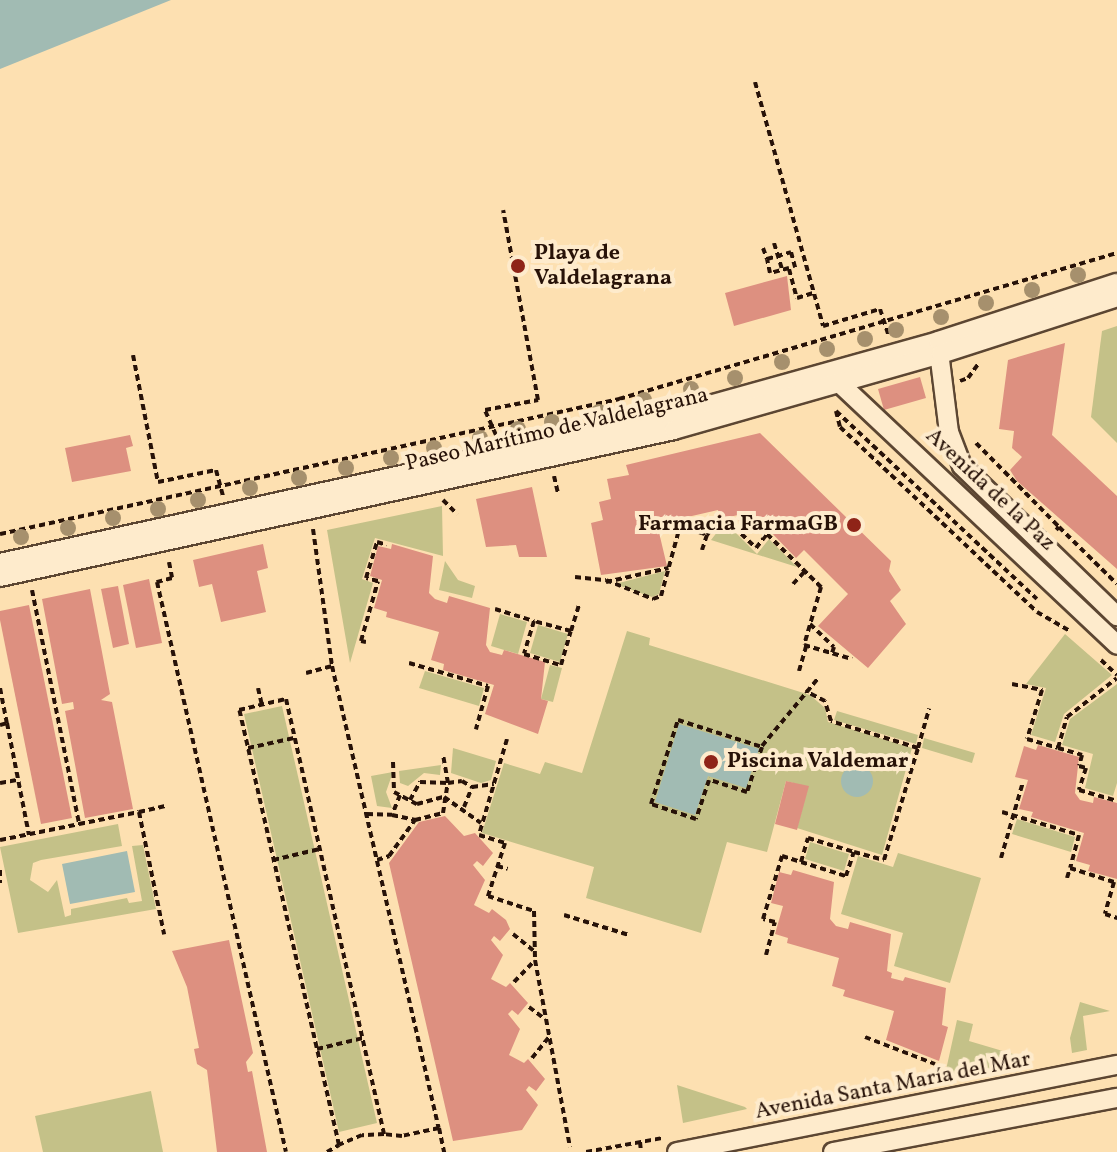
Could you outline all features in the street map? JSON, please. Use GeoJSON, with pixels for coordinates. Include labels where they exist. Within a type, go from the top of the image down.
{"type":"FeatureCollection","features":[{"type":"Feature","properties":{"kind":"street","name":"Paseo Marítimo de Valdelagrana"},"geometry":{"type":"LineString","coordinates":[[939,348],[1117,283]]}},
{"type":"Feature","properties":{"kind":"street","name":"Paseo Marítimo de Valdelagrana"},"geometry":{"type":"LineString","coordinates":[[0,577],[674,430],[834,378],[1117,297]]}},
{"type":"Feature","properties":{"kind":"street","name":"Avenida de la Paz"},"geometry":{"type":"LineString","coordinates":[[939,348],[949,432],[962,466],[1117,616]]}},
{"type":"Feature","properties":{"kind":"street","name":"Paseo Marítimo de Valdelagrana"},"geometry":{"type":"LineString","coordinates":[[0,563],[834,378]]}},
{"type":"Feature","properties":{"kind":"street","name":"Avenida de la Paz"},"geometry":{"type":"LineString","coordinates":[[834,378],[1117,645]]}},
{"type":"Feature","properties":{"kind":"street","name":"Avenida Santa María del Mar"},"geometry":{"type":"LineString","coordinates":[[677,1152],[1117,1065]]}},
{"type":"Feature","properties":{"kind":"street"},"geometry":{"type":"LineString","coordinates":[[833,1152],[1117,1098]]}},
{"type":"Feature","properties":{"kind":"path"},"geometry":{"type":"LineString","coordinates":[[755,82],[823,326],[880,309]]}},
{"type":"Feature","properties":{"kind":"path"},"geometry":{"type":"LineString","coordinates":[[496,436],[485,410],[538,400],[503,210]]}},
{"type":"Feature","properties":{"kind":"path"},"geometry":{"type":"LineString","coordinates":[[774,243],[782,270]]}},
{"type":"Feature","properties":{"kind":"path"},"geometry":{"type":"LineString","coordinates":[[763,248],[770,273],[805,264]]}},
{"type":"Feature","properties":{"kind":"path"},"geometry":{"type":"LineString","coordinates":[[767,259],[791,252],[797,298],[813,293]]}},
{"type":"Feature","properties":{"kind":"path"},"geometry":{"type":"LineString","coordinates":[[0,534],[221,487],[722,372],[1117,253]]}},
{"type":"Feature","properties":{"kind":"path"},"geometry":{"type":"LineString","coordinates":[[133,355],[158,482],[216,470],[223,497]]}},
{"type":"Feature","properties":{"kind":"path"},"geometry":{"type":"LineString","coordinates":[[836,411],[840,427],[1002,580],[1037,612],[1078,638]]}},
{"type":"Feature","properties":{"kind":"path"},"geometry":{"type":"LineString","coordinates":[[552,466],[558,493]]}},
{"type":"Feature","properties":{"kind":"path"},"geometry":{"type":"LineString","coordinates":[[441,490],[445,507],[457,514]]}},
{"type":"Feature","properties":{"kind":"path"},"geometry":{"type":"LineString","coordinates":[[311,519],[327,599],[332,666],[444,1152]]}},
{"type":"Feature","properties":{"kind":"path"},"geometry":{"type":"LineString","coordinates":[[702,550],[707,535],[717,522],[727,520],[756,548],[767,534],[821,587],[799,671]]}},
{"type":"Feature","properties":{"kind":"path"},"geometry":{"type":"LineString","coordinates":[[575,577],[606,582],[653,599],[661,596],[680,526],[707,535]]}},
{"type":"Feature","properties":{"kind":"path"},"geometry":{"type":"LineString","coordinates":[[1059,527],[1117,584]]}},
{"type":"Feature","properties":{"kind":"path"},"geometry":{"type":"LineString","coordinates":[[366,642],[361,641],[378,581],[366,578],[377,542],[387,545]]}},
{"type":"Feature","properties":{"kind":"path"},"geometry":{"type":"LineString","coordinates":[[169,562],[172,578],[157,582],[286,1152]]}},
{"type":"Feature","properties":{"kind":"path"},"geometry":{"type":"LineString","coordinates":[[606,582],[668,568]]}},
{"type":"Feature","properties":{"kind":"path"},"geometry":{"type":"LineString","coordinates":[[793,584],[805,571]]}},
{"type":"Feature","properties":{"kind":"path"},"geometry":{"type":"LineString","coordinates":[[30,580],[79,824]]}},
{"type":"Feature","properties":{"kind":"path"},"geometry":{"type":"LineString","coordinates":[[534,621],[524,654],[561,665],[579,605]]}},
{"type":"Feature","properties":{"kind":"path"},"geometry":{"type":"LineString","coordinates":[[495,609],[571,631]]}},
{"type":"Feature","properties":{"kind":"path"},"geometry":{"type":"LineString","coordinates":[[810,624],[834,647],[832,653]]}},
{"type":"Feature","properties":{"kind":"path"},"geometry":{"type":"LineString","coordinates":[[806,646],[852,659]]}},
{"type":"Feature","properties":{"kind":"path"},"geometry":{"type":"LineString","coordinates":[[1058,748],[1067,717],[1117,677],[1098,657]]}},
{"type":"Feature","properties":{"kind":"path"},"geometry":{"type":"LineString","coordinates":[[409,663],[488,686],[476,729]]}},
{"type":"Feature","properties":{"kind":"path"},"geometry":{"type":"LineString","coordinates":[[306,673],[332,666]]}},
{"type":"Feature","properties":{"kind":"path"},"geometry":{"type":"LineString","coordinates":[[762,747],[678,720],[651,804],[696,819],[709,780],[747,792],[762,747],[819,677]]}},
{"type":"Feature","properties":{"kind":"path"},"geometry":{"type":"LineString","coordinates":[[1012,684],[1042,690],[1027,739],[1082,755],[1079,766],[1086,768],[1079,790],[1116,799]]}},
{"type":"Feature","properties":{"kind":"path"},"geometry":{"type":"LineString","coordinates":[[0,688],[29,835]]}},
{"type":"Feature","properties":{"kind":"path"},"geometry":{"type":"LineString","coordinates":[[258,688],[262,705]]}},
{"type":"Feature","properties":{"kind":"path"},"geometry":{"type":"LineString","coordinates":[[805,691],[825,701],[831,721],[918,748]]}},
{"type":"Feature","properties":{"kind":"path"},"geometry":{"type":"LineString","coordinates":[[339,1145],[239,710],[286,699],[384,1134]]}},
{"type":"Feature","properties":{"kind":"path"},"geometry":{"type":"LineString","coordinates":[[801,862],[808,838],[884,860],[929,709]]}},
{"type":"Feature","properties":{"kind":"path"},"geometry":{"type":"LineString","coordinates":[[0,725],[7,723]]}},
{"type":"Feature","properties":{"kind":"path"},"geometry":{"type":"LineString","coordinates":[[248,748],[294,738]]}},
{"type":"Feature","properties":{"kind":"path"},"geometry":{"type":"LineString","coordinates":[[507,739],[479,835],[505,843],[488,896],[534,911],[535,960],[570,1147]]}},
{"type":"Feature","properties":{"kind":"path"},"geometry":{"type":"LineString","coordinates":[[366,814],[415,820],[443,813],[448,783],[443,756]]}},
{"type":"Feature","properties":{"kind":"path"},"geometry":{"type":"LineString","coordinates":[[393,762],[394,792],[417,804],[444,797],[464,807],[482,824]]}},
{"type":"Feature","properties":{"kind":"path"},"geometry":{"type":"LineString","coordinates":[[0,783],[17,780]]}},
{"type":"Feature","properties":{"kind":"path"},"geometry":{"type":"LineString","coordinates":[[410,800],[420,782],[462,781],[472,787],[494,784]]}},
{"type":"Feature","properties":{"kind":"path"},"geometry":{"type":"LineString","coordinates":[[1001,858],[1023,782]]}},
{"type":"Feature","properties":{"kind":"path"},"geometry":{"type":"LineString","coordinates":[[464,807],[471,801],[472,787]]}},
{"type":"Feature","properties":{"kind":"path"},"geometry":{"type":"LineString","coordinates":[[392,815],[400,795]]}},
{"type":"Feature","properties":{"kind":"path"},"geometry":{"type":"LineString","coordinates":[[0,840],[166,806]]}},
{"type":"Feature","properties":{"kind":"path"},"geometry":{"type":"LineString","coordinates":[[139,812],[164,934]]}},
{"type":"Feature","properties":{"kind":"path"},"geometry":{"type":"LineString","coordinates":[[1002,812],[1079,835],[1067,878]]}},
{"type":"Feature","properties":{"kind":"path"},"geometry":{"type":"LineString","coordinates":[[377,860],[389,856],[415,820]]}},
{"type":"Feature","properties":{"kind":"path"},"geometry":{"type":"LineString","coordinates":[[273,860],[320,849]]}},
{"type":"Feature","properties":{"kind":"path"},"geometry":{"type":"LineString","coordinates":[[766,955],[775,922],[763,919],[782,856],[846,876],[854,852]]}},
{"type":"Feature","properties":{"kind":"path"},"geometry":{"type":"LineString","coordinates":[[497,866],[508,869]]}},
{"type":"Feature","properties":{"kind":"path"},"geometry":{"type":"LineString","coordinates":[[1070,868],[1116,882],[1105,914],[1117,918]]}},
{"type":"Feature","properties":{"kind":"path"},"geometry":{"type":"LineString","coordinates":[[0,870],[0,883]]}},
{"type":"Feature","properties":{"kind":"path"},"geometry":{"type":"LineString","coordinates":[[564,915],[629,935]]}},
{"type":"Feature","properties":{"kind":"path"},"geometry":{"type":"LineString","coordinates":[[513,934],[534,951]]}},
{"type":"Feature","properties":{"kind":"path"},"geometry":{"type":"LineString","coordinates":[[514,982],[535,960]]}},
{"type":"Feature","properties":{"kind":"path"},"geometry":{"type":"LineString","coordinates":[[529,1007],[547,1021]]}},
{"type":"Feature","properties":{"kind":"path"},"geometry":{"type":"LineString","coordinates":[[532,1058],[550,1036]]}},
{"type":"Feature","properties":{"kind":"path"},"geometry":{"type":"LineString","coordinates":[[865,1037],[935,1064]]}},
{"type":"Feature","properties":{"kind":"path"},"geometry":{"type":"LineString","coordinates":[[317,1049],[363,1038]]}},
{"type":"Feature","properties":{"kind":"path"},"geometry":{"type":"LineString","coordinates":[[327,1152],[362,1135],[402,1136],[439,1128]]}},
{"type":"Feature","properties":{"kind":"path"},"geometry":{"type":"LineString","coordinates":[[640,1142],[641,1152]]}},
{"type":"Feature","properties":{"kind":"shaded area"},"geometry":{"type":"Polygon","coordinates":[[[1117,326],[1117,443],[1091,417],[1102,331],[1117,326]]]}},
{"type":"Feature","properties":{"kind":"shaded area"},"geometry":{"type":"Polygon","coordinates":[[[442,506],[443,556],[375,538],[362,579],[373,583],[350,663],[327,530],[442,506]]]}},
{"type":"Feature","properties":{"kind":"shaded area"},"geometry":{"type":"Polygon","coordinates":[[[725,522],[757,554],[769,539],[797,567],[711,540],[725,522]]]}},
{"type":"Feature","properties":{"kind":"shaded area"},"geometry":{"type":"Polygon","coordinates":[[[445,561],[458,580],[475,586],[472,598],[439,590],[445,561]]]}},
{"type":"Feature","properties":{"kind":"shaded area"},"geometry":{"type":"Polygon","coordinates":[[[665,571],[659,594],[652,597],[615,584],[665,571]]]}},
{"type":"Feature","properties":{"kind":"shaded area"},"geometry":{"type":"Polygon","coordinates":[[[500,614],[527,622],[518,654],[491,646],[500,614]]]}},
{"type":"Feature","properties":{"kind":"shaded area"},"geometry":{"type":"Polygon","coordinates":[[[538,625],[568,634],[560,662],[530,653],[538,625]]]}},
{"type":"Feature","properties":{"kind":"shaded area"},"geometry":{"type":"Polygon","coordinates":[[[627,631],[650,638],[649,645],[810,695],[825,708],[828,722],[912,748],[882,855],[797,828],[808,787],[786,781],[767,852],[727,842],[701,933],[586,898],[594,867],[482,833],[504,763],[540,774],[545,762],[582,773],[627,631]]]}},
{"type":"Feature","properties":{"kind":"shaded area"},"geometry":{"type":"Polygon","coordinates":[[[1065,634],[1112,675],[1064,714],[1055,742],[1031,735],[1046,688],[1026,684],[1065,634]]]}},
{"type":"Feature","properties":{"kind":"shaded area"},"geometry":{"type":"Polygon","coordinates":[[[550,665],[562,668],[553,702],[541,699],[550,665]]]}},
{"type":"Feature","properties":{"kind":"shaded area"},"geometry":{"type":"Polygon","coordinates":[[[425,671],[484,688],[479,706],[419,688],[425,671]]]}},
{"type":"Feature","properties":{"kind":"shaded area"},"geometry":{"type":"Polygon","coordinates":[[[1117,684],[1117,783],[1113,796],[1085,788],[1093,754],[1062,745],[1070,719],[1117,684]]]}},
{"type":"Feature","properties":{"kind":"shaded area"},"geometry":{"type":"Polygon","coordinates":[[[282,706],[377,1123],[339,1132],[244,714],[282,706]]]}},
{"type":"Feature","properties":{"kind":"shaded area"},"geometry":{"type":"Polygon","coordinates":[[[837,711],[918,735],[916,744],[834,720],[837,711]]]}},
{"type":"Feature","properties":{"kind":"shaded area"},"geometry":{"type":"Polygon","coordinates":[[[924,738],[975,753],[972,763],[922,748],[924,738]]]}},
{"type":"Feature","properties":{"kind":"shaded area"},"geometry":{"type":"Polygon","coordinates":[[[453,748],[496,761],[491,780],[481,783],[451,773],[453,748]]]}},
{"type":"Feature","properties":{"kind":"shaded area"},"geometry":{"type":"Polygon","coordinates":[[[441,765],[440,775],[424,773],[408,786],[400,783],[399,771],[441,765]]]}},
{"type":"Feature","properties":{"kind":"shaded area"},"geometry":{"type":"Polygon","coordinates":[[[393,772],[386,792],[392,808],[377,806],[371,776],[393,772]]]}},
{"type":"Feature","properties":{"kind":"shaded area"},"geometry":{"type":"Polygon","coordinates":[[[1017,819],[1075,837],[1071,852],[1012,834],[1017,819]]]}},
{"type":"Feature","properties":{"kind":"shaded area"},"geometry":{"type":"Polygon","coordinates":[[[118,824],[122,846],[41,860],[33,863],[30,880],[48,892],[57,880],[65,917],[71,915],[71,909],[127,898],[129,903],[142,901],[132,846],[143,845],[156,909],[18,933],[0,847],[118,824]]]}},
{"type":"Feature","properties":{"kind":"shaded area"},"geometry":{"type":"Polygon","coordinates":[[[810,842],[849,854],[844,871],[805,859],[810,842]]]}},
{"type":"Feature","properties":{"kind":"shaded area"},"geometry":{"type":"Polygon","coordinates":[[[898,853],[981,878],[950,983],[894,966],[903,933],[841,914],[858,856],[893,867],[898,853]]]}},
{"type":"Feature","properties":{"kind":"shaded area"},"geometry":{"type":"Polygon","coordinates":[[[1080,1002],[1110,1011],[1083,1016],[1087,1050],[1072,1053],[1070,1038],[1080,1002]]]}},
{"type":"Feature","properties":{"kind":"shaded area"},"geometry":{"type":"Polygon","coordinates":[[[957,1020],[973,1024],[969,1041],[1033,1060],[944,1079],[957,1020]]]}},
{"type":"Feature","properties":{"kind":"shaded area"},"geometry":{"type":"Polygon","coordinates":[[[677,1085],[745,1107],[747,1109],[683,1123],[677,1085]]]}},
{"type":"Feature","properties":{"kind":"shaded area"},"geometry":{"type":"Polygon","coordinates":[[[151,1091],[163,1152],[43,1152],[35,1116],[151,1091]]]}},
{"type":"Feature","properties":{"kind":"water"},"geometry":{"type":"Polygon","coordinates":[[[0,0],[171,0],[0,69],[0,0]]]}},
{"type":"Feature","properties":{"kind":"water","name":"Piscina Valdemar"},"geometry":{"type":"Polygon","coordinates":[[[679,724],[759,749],[746,788],[708,776],[695,815],[655,802],[679,724]]]}},
{"type":"Feature","properties":{"kind":"water"},"geometry":{"type":"Polygon","coordinates":[[[857,765],[868,770],[873,781],[868,792],[857,797],[846,792],[841,781],[846,770],[857,765]]]}},
{"type":"Feature","properties":{"kind":"water"},"geometry":{"type":"Polygon","coordinates":[[[127,851],[135,892],[70,904],[62,864],[127,851]]]}},
{"type":"Feature","properties":{"kind":"building"},"geometry":{"type":"Polygon","coordinates":[[[787,276],[791,310],[734,326],[725,293],[787,276]]]}},
{"type":"Feature","properties":{"kind":"building"},"geometry":{"type":"Polygon","coordinates":[[[1065,343],[1052,435],[1117,496],[1117,569],[1017,481],[1010,470],[1022,457],[1012,448],[1014,431],[999,429],[1008,360],[1065,343]]]}},
{"type":"Feature","properties":{"kind":"building"},"geometry":{"type":"Polygon","coordinates":[[[920,377],[926,398],[884,410],[878,389],[920,377]]]}},
{"type":"Feature","properties":{"kind":"building"},"geometry":{"type":"Polygon","coordinates":[[[760,433],[891,561],[889,571],[901,590],[890,601],[906,624],[868,668],[818,626],[848,594],[804,550],[796,558],[762,523],[757,528],[749,521],[739,523],[738,515],[720,519],[718,510],[657,524],[667,566],[601,575],[591,523],[603,520],[599,502],[611,499],[607,479],[629,475],[626,465],[760,433]]]}},
{"type":"Feature","properties":{"kind":"building"},"geometry":{"type":"Polygon","coordinates":[[[130,435],[133,446],[126,448],[131,471],[72,482],[65,448],[130,435]]]}},
{"type":"Feature","properties":{"kind":"building"},"geometry":{"type":"Polygon","coordinates":[[[532,487],[547,557],[519,557],[516,545],[486,547],[476,499],[532,487]]]}},
{"type":"Feature","properties":{"kind":"building"},"geometry":{"type":"Polygon","coordinates":[[[263,544],[268,568],[257,571],[266,612],[221,622],[212,584],[199,587],[193,560],[263,544]]]}},
{"type":"Feature","properties":{"kind":"building"},"geometry":{"type":"Polygon","coordinates":[[[392,544],[433,556],[429,593],[435,599],[447,603],[449,596],[490,608],[486,645],[490,652],[502,655],[504,650],[545,662],[541,699],[548,701],[538,734],[485,714],[494,685],[443,670],[444,664],[431,660],[439,632],[386,617],[387,612],[374,608],[382,580],[370,576],[378,546],[391,549],[392,544]]]}},
{"type":"Feature","properties":{"kind":"building"},"geometry":{"type":"Polygon","coordinates":[[[149,579],[162,643],[136,648],[123,585],[149,579]]]}},
{"type":"Feature","properties":{"kind":"building"},"geometry":{"type":"Polygon","coordinates":[[[118,586],[129,644],[113,648],[101,589],[118,586]]]}},
{"type":"Feature","properties":{"kind":"building"},"geometry":{"type":"Polygon","coordinates":[[[90,589],[110,694],[101,700],[112,702],[133,809],[85,818],[65,711],[74,709],[73,702],[62,704],[42,599],[90,589]]]}},
{"type":"Feature","properties":{"kind":"building"},"geometry":{"type":"Polygon","coordinates":[[[29,605],[72,818],[41,824],[0,620],[0,611],[29,605]]]}},
{"type":"Feature","properties":{"kind":"building"},"geometry":{"type":"Polygon","coordinates":[[[1038,745],[1079,757],[1075,793],[1080,800],[1093,803],[1094,797],[1117,803],[1117,879],[1088,871],[1090,865],[1076,861],[1084,833],[1031,817],[1033,812],[1019,809],[1028,780],[1015,777],[1024,746],[1036,750],[1038,745]]]}},
{"type":"Feature","properties":{"kind":"building"},"geometry":{"type":"Polygon","coordinates":[[[786,781],[809,786],[797,830],[775,824],[786,781]]]}},
{"type":"Feature","properties":{"kind":"building"},"geometry":{"type":"Polygon","coordinates":[[[445,816],[464,836],[475,833],[493,853],[483,866],[477,861],[473,865],[485,880],[474,905],[489,913],[492,909],[506,920],[510,929],[500,941],[494,936],[491,940],[503,955],[491,979],[506,987],[510,983],[528,1003],[518,1015],[512,1010],[508,1014],[520,1029],[509,1055],[524,1063],[528,1059],[545,1079],[536,1091],[529,1086],[526,1090],[538,1105],[522,1130],[453,1141],[389,863],[419,822],[445,816]]]}},
{"type":"Feature","properties":{"kind":"building"},"geometry":{"type":"Polygon","coordinates":[[[793,870],[834,882],[830,919],[836,926],[848,929],[850,922],[891,934],[887,971],[892,973],[891,978],[903,981],[905,977],[946,988],[942,1025],[948,1027],[939,1061],[886,1040],[894,1011],[843,996],[845,990],[832,986],[839,958],[787,943],[788,938],[775,934],[783,906],[771,903],[779,872],[791,875],[793,870]]]}},
{"type":"Feature","properties":{"kind":"building"},"geometry":{"type":"Polygon","coordinates":[[[229,940],[253,1053],[246,1062],[248,1072],[252,1071],[267,1152],[217,1152],[207,1070],[197,1064],[194,1049],[199,1048],[187,987],[172,951],[229,940]]]}},
{"type":"Feature","properties":{"kind":"place","name":"Playa de Valdelagrana"},"geometry":{"type":"Point","coordinates":[518,266]}},
{"type":"Feature","properties":{"kind":"place","name":"Farmacia FarmaGB"},"geometry":{"type":"Point","coordinates":[854,525]}},
{"type":"Feature","properties":{"kind":"place","name":"Piscina Valdemar"},"geometry":{"type":"Point","coordinates":[711,762]}}]}
